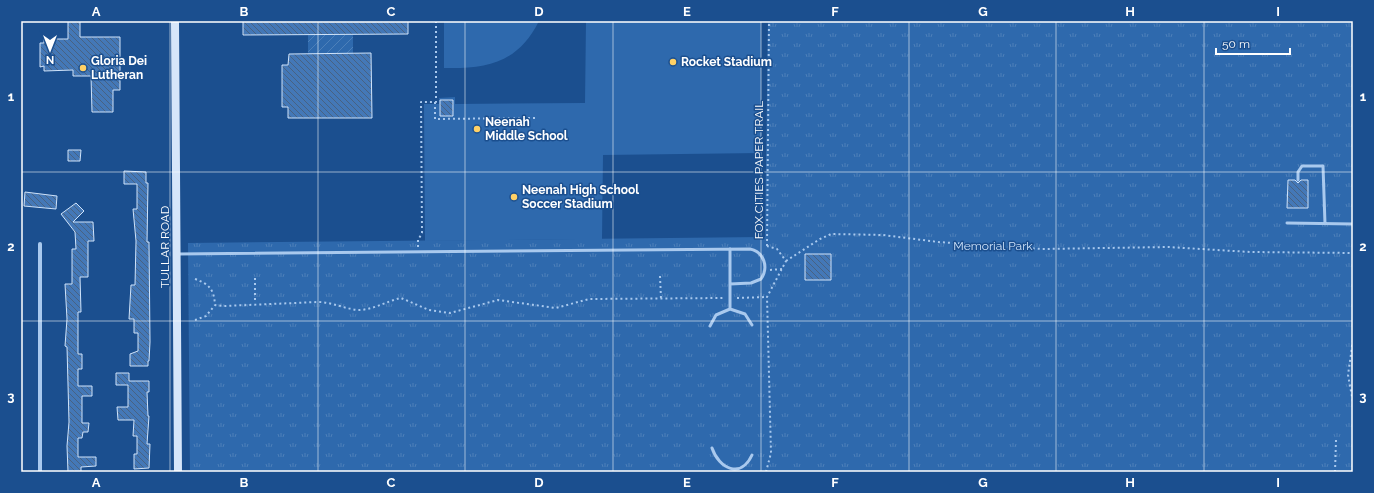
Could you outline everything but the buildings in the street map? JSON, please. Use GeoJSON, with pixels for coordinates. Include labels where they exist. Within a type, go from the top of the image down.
{"type":"FeatureCollection","features":[{"type":"Feature","properties":{"kind":"main road","name":"TULLAR ROAD"},"geometry":{"type":"LineString","coordinates":[[175,21],[178,472]]}},
{"type":"Feature","properties":{"kind":"street"},"geometry":{"type":"LineString","coordinates":[[40,244],[40,472]]}},
{"type":"Feature","properties":{"kind":"lane"},"geometry":{"type":"LineString","coordinates":[[1298,180],[1298,172],[1302,166],[1323,166],[1324,224]]}},
{"type":"Feature","properties":{"kind":"lane"},"geometry":{"type":"LineString","coordinates":[[1287,223],[1353,224]]}},
{"type":"Feature","properties":{"kind":"lane"},"geometry":{"type":"LineString","coordinates":[[730,249],[730,309]]}},
{"type":"Feature","properties":{"kind":"lane"},"geometry":{"type":"LineString","coordinates":[[177,254],[757,250],[763,258],[765,270],[761,280],[756,282],[730,284]]}},
{"type":"Feature","properties":{"kind":"lane"},"geometry":{"type":"LineString","coordinates":[[710,326],[716,315],[730,309],[745,314],[752,325]]}},
{"type":"Feature","properties":{"kind":"lane"},"geometry":{"type":"LineString","coordinates":[[712,448],[720,463],[734,471],[748,462],[752,455]]}},
{"type":"Feature","properties":{"kind":"path"},"geometry":{"type":"LineString","coordinates":[[436,21],[435,119],[536,118]]}},
{"type":"Feature","properties":{"kind":"path","name":"FOX CITIES PAPER TRAIL"},"geometry":{"type":"LineString","coordinates":[[769,21],[767,246],[777,249],[786,261]]}},
{"type":"Feature","properties":{"kind":"path"},"geometry":{"type":"LineString","coordinates":[[418,252],[418,240],[422,233],[421,102],[435,102]]}},
{"type":"Feature","properties":{"kind":"path"},"geometry":{"type":"LineString","coordinates":[[766,472],[771,453],[767,297],[786,261],[820,239],[831,234],[883,235],[938,242],[1042,249],[1168,247],[1250,252],[1353,253]]}},
{"type":"Feature","properties":{"kind":"path"},"geometry":{"type":"LineString","coordinates":[[765,270],[783,269]]}},
{"type":"Feature","properties":{"kind":"path"},"geometry":{"type":"LineString","coordinates":[[660,276],[661,299]]}},
{"type":"Feature","properties":{"kind":"path"},"geometry":{"type":"LineString","coordinates":[[255,278],[256,304]]}},
{"type":"Feature","properties":{"kind":"path"},"geometry":{"type":"LineString","coordinates":[[195,280],[209,285],[213,292],[215,305],[206,316],[195,320]]}},
{"type":"Feature","properties":{"kind":"path"},"geometry":{"type":"LineString","coordinates":[[215,305],[224,306],[327,302],[358,310],[371,308],[401,298],[429,310],[450,313],[498,300],[556,308],[589,299],[767,297]]}},
{"type":"Feature","properties":{"kind":"path"},"geometry":{"type":"LineString","coordinates":[[1353,340],[1348,375],[1353,402]]}},
{"type":"Feature","properties":{"kind":"path"},"geometry":{"type":"LineString","coordinates":[[1335,472],[1336,440]]}},
{"type":"Feature","properties":{"kind":"green space"},"geometry":{"type":"Polygon","coordinates":[[[444,21],[539,21],[531,35],[521,46],[511,55],[500,61],[474,67],[444,68],[444,21]]]}},
{"type":"Feature","properties":{"kind":"green space"},"geometry":{"type":"Polygon","coordinates":[[[586,21],[761,21],[761,153],[603,155],[602,239],[425,241],[424,104],[439,104],[439,98],[455,97],[455,104],[585,103],[586,21]]]}},
{"type":"Feature","properties":{"kind":"green space","name":"Memorial Park"},"geometry":{"type":"Polygon","coordinates":[[[768,21],[1353,21],[1353,472],[190,472],[188,243],[765,237],[768,21]]]}},
{"type":"Feature","properties":{"kind":"green space"},"geometry":{"type":"Polygon","coordinates":[[[308,35],[353,35],[353,54],[308,54],[308,35]]]}},
{"type":"Feature","properties":{"kind":"place","name":"Rocket Stadium"},"geometry":{"type":"Point","coordinates":[673,62]}},
{"type":"Feature","properties":{"kind":"place","name":"Gloria Dei Lutheran"},"geometry":{"type":"Point","coordinates":[83,68]}},
{"type":"Feature","properties":{"kind":"place","name":"Neenah Middle School"},"geometry":{"type":"Point","coordinates":[477,129]}},
{"type":"Feature","properties":{"kind":"place","name":"Neenah High School Soccer Stadium"},"geometry":{"type":"Point","coordinates":[514,197]}}]}
